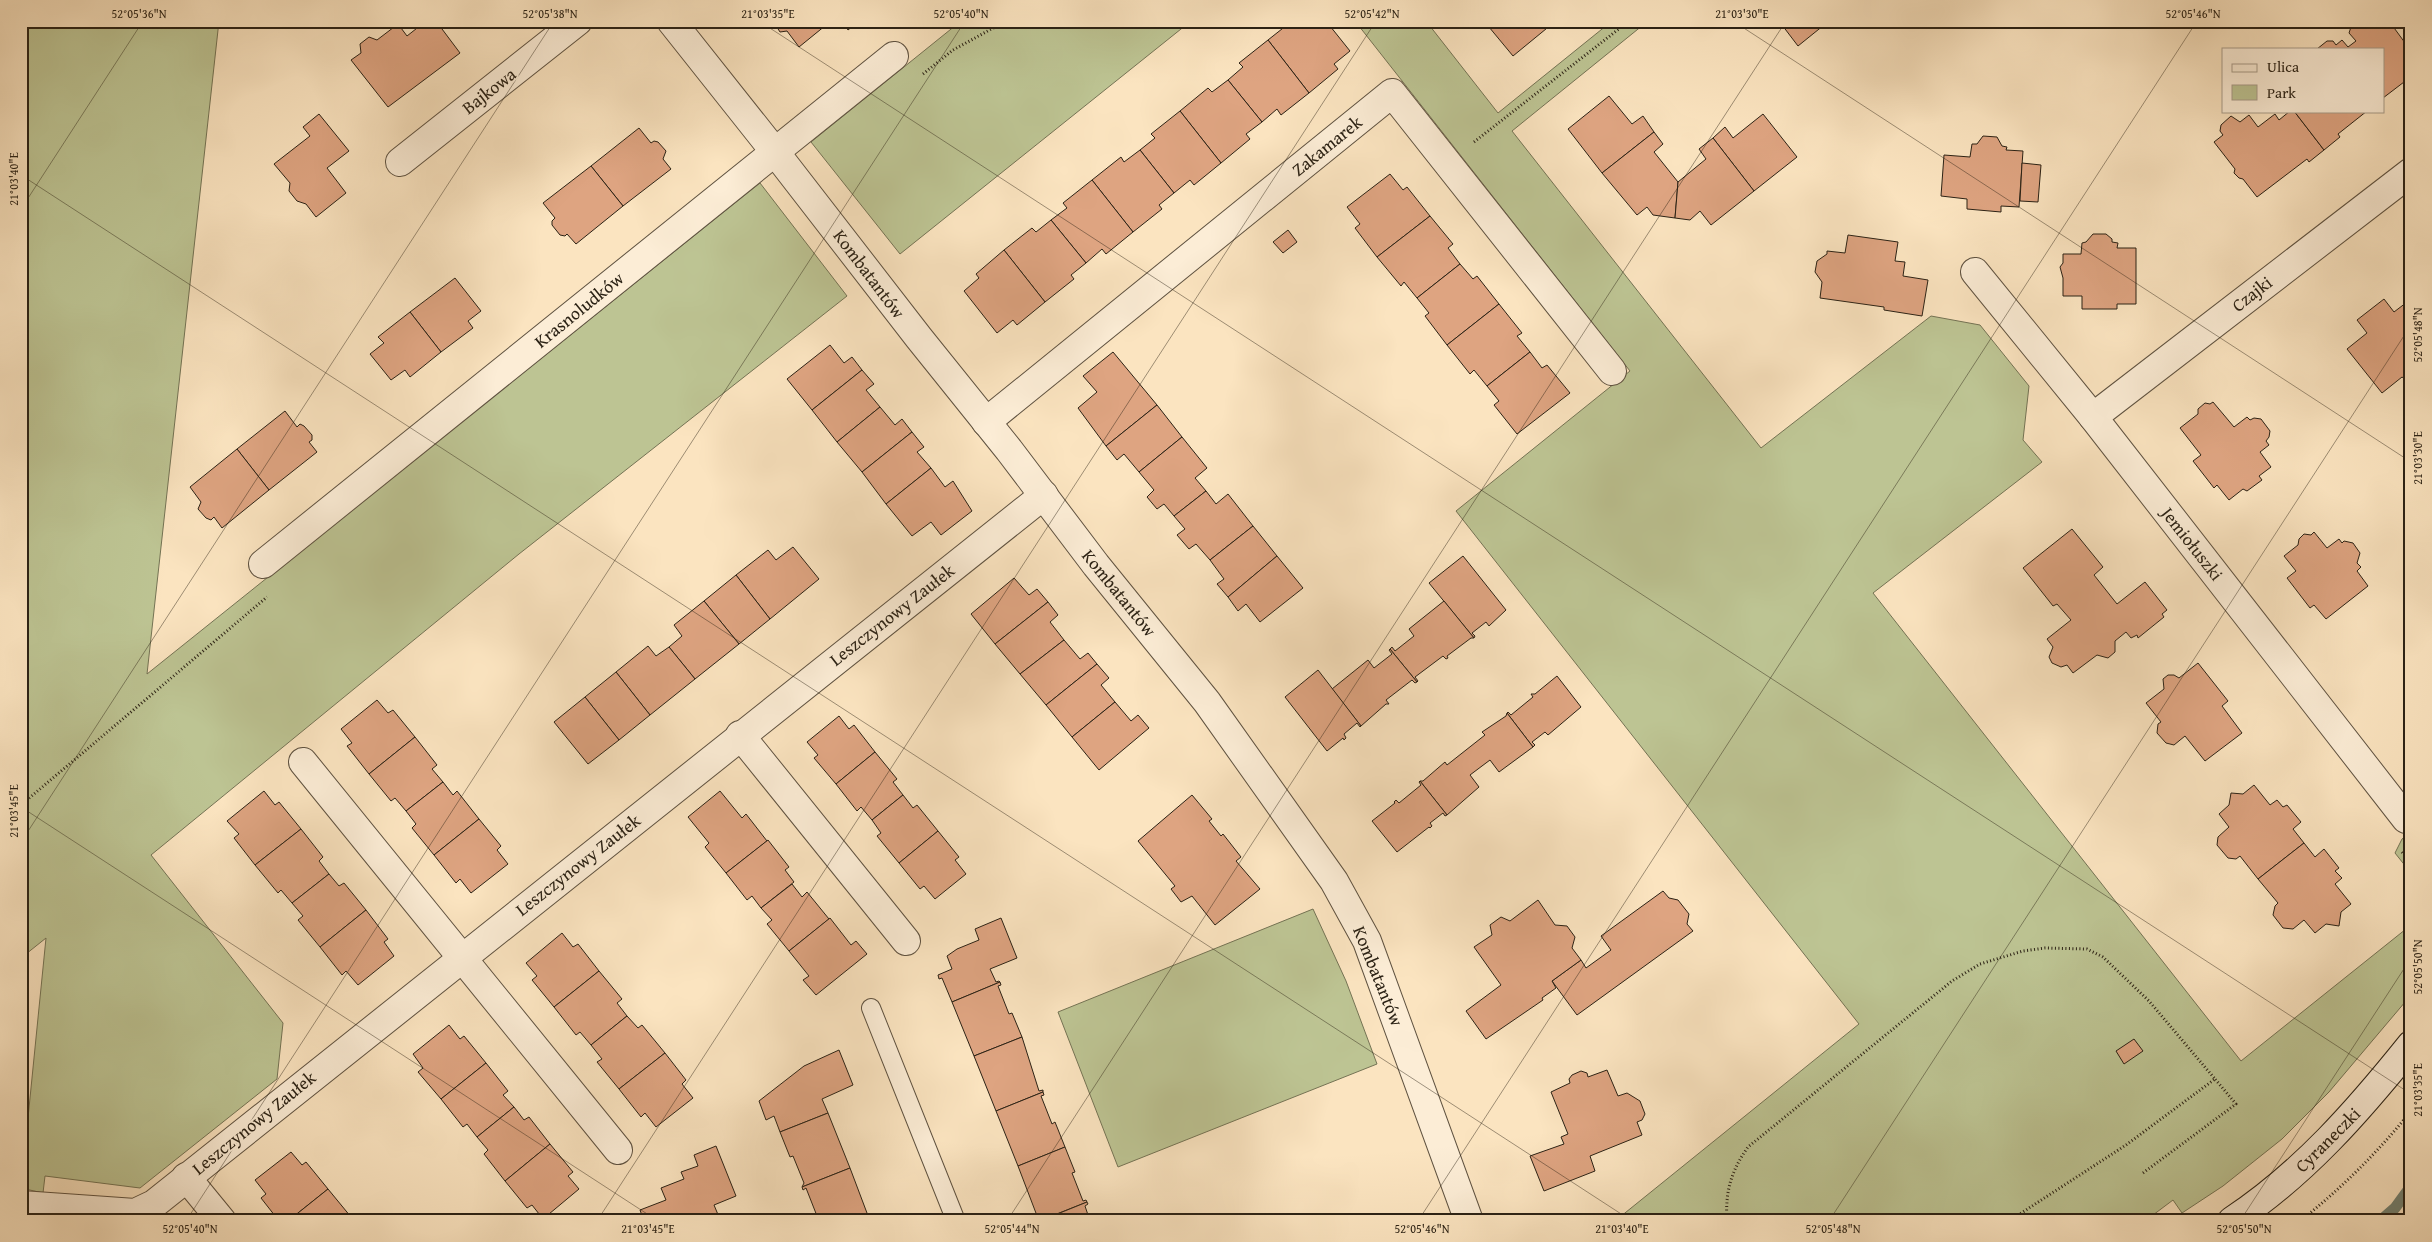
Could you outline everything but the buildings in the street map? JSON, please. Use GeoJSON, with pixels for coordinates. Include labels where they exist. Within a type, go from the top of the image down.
{"type":"FeatureCollection","features":[{"type":"Feature","properties":{"kind":"street","name":"Bajkowa"},"geometry":{"type":"LineString","coordinates":[[400,162],[578,21]]}},
{"type":"Feature","properties":{"kind":"street","name":"Kombatantów"},"geometry":{"type":"LineString","coordinates":[[671,21],[776,152],[1044,495],[1096,566],[1207,702],[1334,881],[1366,940],[1469,1221]]}},
{"type":"Feature","properties":{"kind":"street","name":"Krasnoludków"},"geometry":{"type":"LineString","coordinates":[[263,564],[894,56]]}},
{"type":"Feature","properties":{"kind":"street","name":"Zakamarek"},"geometry":{"type":"LineString","coordinates":[[986,422],[1392,93],[1612,371]]}},
{"type":"Feature","properties":{"kind":"street","name":"Czajki"},"geometry":{"type":"LineString","coordinates":[[2093,417],[2411,172]]}},
{"type":"Feature","properties":{"kind":"street","name":"Jemiołuszki"},"geometry":{"type":"LineString","coordinates":[[1975,272],[2093,417],[2406,819]]}},
{"type":"Feature","properties":{"kind":"street","name":"Leszczynowy Zaułek"},"geometry":{"type":"LineString","coordinates":[[21,1206],[135,1213],[154,1204],[740,735],[1044,495]]}},
{"type":"Feature","properties":{"kind":"street"},"geometry":{"type":"LineString","coordinates":[[740,735],[906,941]]}},
{"type":"Feature","properties":{"kind":"street"},"geometry":{"type":"LineString","coordinates":[[303,762],[618,1150]]}},
{"type":"Feature","properties":{"kind":"street","name":"Cyraneczki"},"geometry":{"type":"LineString","coordinates":[[2232,1221],[2261,1202],[2313,1157],[2365,1103],[2411,1045]]}},
{"type":"Feature","properties":{"kind":"street","name":"Leszczynowy Zaułek"},"geometry":{"type":"LineString","coordinates":[[186,1177],[222,1221]]}},
{"type":"Feature","properties":{"kind":"lane"},"geometry":{"type":"LineString","coordinates":[[871,1008],[956,1221]]}},
{"type":"Feature","properties":{"kind":"path"},"geometry":{"type":"LineString","coordinates":[[919,78],[953,50],[1006,21]]}},
{"type":"Feature","properties":{"kind":"path"},"geometry":{"type":"LineString","coordinates":[[1502,120],[1629,21]]}},
{"type":"Feature","properties":{"kind":"path"},"geometry":{"type":"LineString","coordinates":[[21,805],[274,591],[286,546]]}},
{"type":"Feature","properties":{"kind":"path"},"geometry":{"type":"LineString","coordinates":[[1727,1221],[1726,1199],[1730,1178],[1748,1147],[1952,981],[1980,964],[2002,956],[2045,948],[2079,947],[2095,952],[2149,1001],[2236,1104],[2143,1173]]}},
{"type":"Feature","properties":{"kind":"path"},"geometry":{"type":"LineString","coordinates":[[2010,1221],[2126,1145],[2215,1079]]}},
{"type":"Feature","properties":{"kind":"path"},"geometry":{"type":"LineString","coordinates":[[2300,1221],[2344,1183],[2396,1130],[2411,1111]]}},
{"type":"Feature","properties":{"kind":"path"},"geometry":{"type":"LineString","coordinates":[[2400,1221],[2411,1209]]}},
{"type":"Feature","properties":{"kind":"path"},"geometry":{"type":"LineString","coordinates":[[1670,1221],[1693,1221]]}},
{"type":"Feature","properties":{"kind":"green space"},"geometry":{"type":"Polygon","coordinates":[[[21,21],[219,21],[147,674],[760,183],[847,296],[519,554],[151,855],[283,1023],[277,1079],[140,1188],[45,1176],[43,1193],[21,1188],[46,938],[21,958],[21,21]]]}},
{"type":"Feature","properties":{"kind":"green space"},"geometry":{"type":"Polygon","coordinates":[[[961,21],[1191,21],[900,254],[811,142],[961,21]]]}},
{"type":"Feature","properties":{"kind":"green space"},"geometry":{"type":"Polygon","coordinates":[[[1355,21],[1426,21],[1498,113],[1612,21],[1648,21],[1512,131],[1761,448],[1931,316],[1980,325],[2029,386],[2023,440],[2042,462],[1873,593],[2241,1061],[2411,925],[2411,995],[2329,1092],[2282,1139],[2223,1186],[2182,1213],[2173,1200],[2153,1215],[2156,1221],[1615,1221],[1859,1024],[1456,511],[1630,371],[1355,21]]]}},
{"type":"Feature","properties":{"kind":"green space"},"geometry":{"type":"Polygon","coordinates":[[[2411,832],[2411,873],[2395,853],[2402,839],[2411,832]]]}},
{"type":"Feature","properties":{"kind":"green space"},"geometry":{"type":"Polygon","coordinates":[[[1313,909],[1346,981],[1377,1064],[1118,1167],[1058,1012],[1313,909]]]}},
{"type":"Feature","properties":{"kind":"waterway"},"geometry":{"type":"LineString","coordinates":[[2380,1221],[2395,1208],[2411,1186]]}}]}
